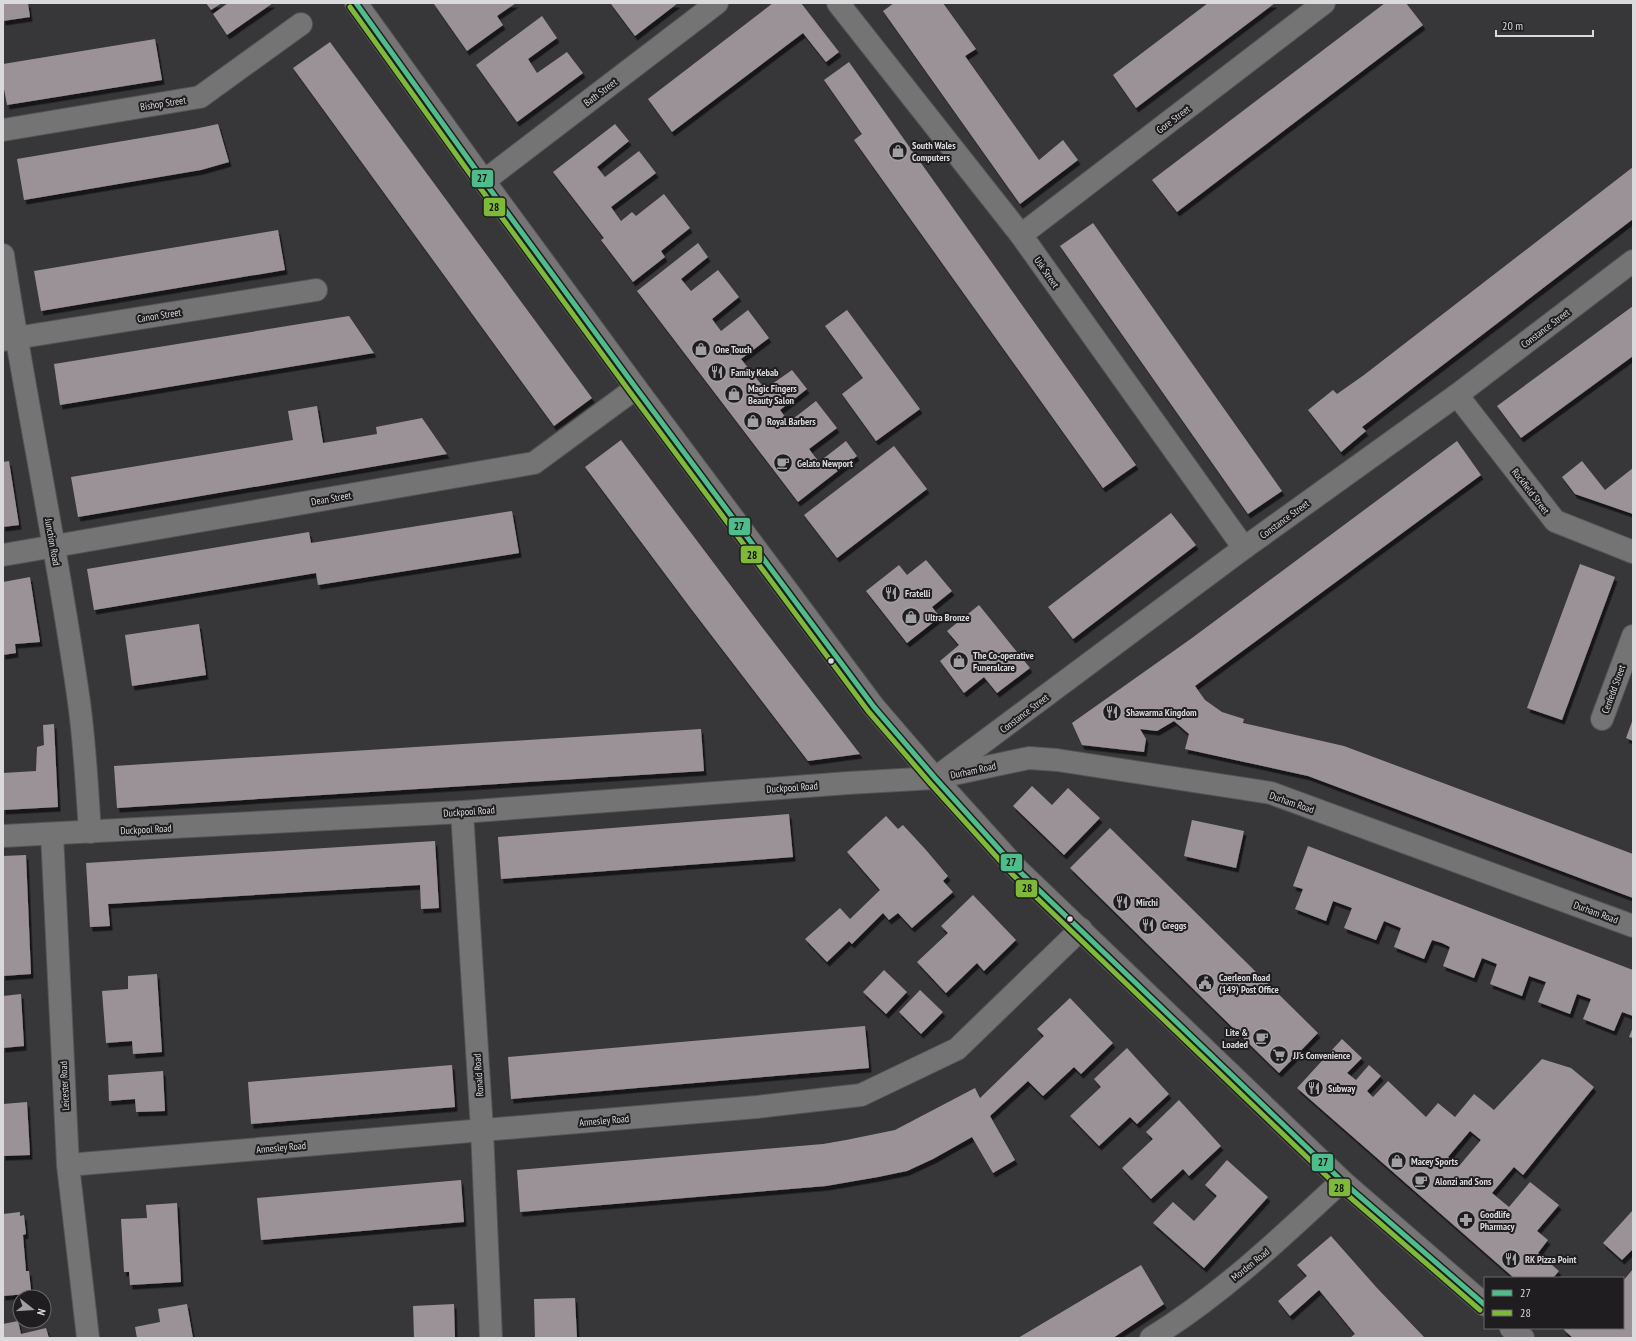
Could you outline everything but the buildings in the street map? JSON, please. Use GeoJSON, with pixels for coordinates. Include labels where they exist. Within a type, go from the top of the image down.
{"type":"FeatureCollection","features":[{"type":"Feature","properties":{"kind":"main road"},"geometry":{"type":"LineString","coordinates":[[356,3],[636,388],[874,707],[935,778],[1018,870],[1342,1181],[1484,1304]]}},
{"type":"Feature","properties":{"kind":"main road"},"geometry":{"type":"LineString","coordinates":[[1513,1329],[1523,1338]]}},
{"type":"Feature","properties":{"kind":"street","name":"Bath Street"},"geometry":{"type":"LineString","coordinates":[[484,181],[717,3]]}},
{"type":"Feature","properties":{"kind":"street","name":"Usk Street"},"geometry":{"type":"LineString","coordinates":[[838,3],[1021,235],[1244,548]]}},
{"type":"Feature","properties":{"kind":"street","name":"Gore Street"},"geometry":{"type":"LineString","coordinates":[[1021,235],[1324,3]]}},
{"type":"Feature","properties":{"kind":"street","name":"Bishop Street"},"geometry":{"type":"LineString","coordinates":[[3,130],[200,97],[301,24]]}},
{"type":"Feature","properties":{"kind":"street","name":"Junction Road"},"geometry":{"type":"LineString","coordinates":[[3,255],[9,339],[54,546],[80,704],[90,832]]}},
{"type":"Feature","properties":{"kind":"street","name":"Constance Street"},"geometry":{"type":"LineString","coordinates":[[935,778],[1244,548],[1456,395],[1633,261]]}},
{"type":"Feature","properties":{"kind":"street","name":"Canon Street"},"geometry":{"type":"LineString","coordinates":[[9,339],[316,290]]}},
{"type":"Feature","properties":{"kind":"street","name":"Dean Street"},"geometry":{"type":"LineString","coordinates":[[3,555],[534,463],[636,388]]}},
{"type":"Feature","properties":{"kind":"street","name":"Rockfield Street"},"geometry":{"type":"LineString","coordinates":[[1456,395],[1554,521],[1633,552]]}},
{"type":"Feature","properties":{"kind":"street","name":"Cenfedd Street"},"geometry":{"type":"LineString","coordinates":[[1602,719],[1633,636]]}},
{"type":"Feature","properties":{"kind":"street","name":"Durham Road"},"geometry":{"type":"LineString","coordinates":[[935,778],[1029,758],[1056,760],[1271,793],[1633,926]]}},
{"type":"Feature","properties":{"kind":"street","name":"Duckpool Road"},"geometry":{"type":"LineString","coordinates":[[3,836],[462,812],[848,783],[935,778]]}},
{"type":"Feature","properties":{"kind":"street","name":"Ronald Road"},"geometry":{"type":"LineString","coordinates":[[462,812],[482,1130],[491,1338]]}},
{"type":"Feature","properties":{"kind":"street","name":"Leicester Road"},"geometry":{"type":"LineString","coordinates":[[52,834],[68,1165],[88,1338]]}},
{"type":"Feature","properties":{"kind":"street","name":"Annesley Road"},"geometry":{"type":"LineString","coordinates":[[68,1165],[757,1107],[861,1095],[957,1049],[1081,929]]}},
{"type":"Feature","properties":{"kind":"street","name":"Morden Road"},"geometry":{"type":"LineString","coordinates":[[1151,1338],[1176,1323],[1257,1259],[1342,1181]]}},
{"type":"Feature","properties":{"kind":"transit line","name":"27"},"geometry":{"type":"LineString","coordinates":[[356,3],[636,388],[874,707],[935,778],[1018,870],[1342,1181],[1484,1304]]}},
{"type":"Feature","properties":{"kind":"transit line","name":"28"},"geometry":{"type":"LineString","coordinates":[[350,7],[630,392],[868,711],[930,783],[1013,875],[1337,1186],[1480,1310]]}},
{"type":"Feature","properties":{"kind":"place","name":"South Wales Computers"},"geometry":{"type":"Point","coordinates":[898,151]}},
{"type":"Feature","properties":{"kind":"place","name":"One Touch"},"geometry":{"type":"Point","coordinates":[701,349]}},
{"type":"Feature","properties":{"kind":"place","name":"Family Kebab"},"geometry":{"type":"Point","coordinates":[717,372]}},
{"type":"Feature","properties":{"kind":"place","name":"Magic Fingers Beauty Salon"},"geometry":{"type":"Point","coordinates":[734,394]}},
{"type":"Feature","properties":{"kind":"place","name":"Royal Barbers"},"geometry":{"type":"Point","coordinates":[753,421]}},
{"type":"Feature","properties":{"kind":"place","name":"Gelato Newport"},"geometry":{"type":"Point","coordinates":[783,463]}},
{"type":"Feature","properties":{"kind":"place","name":"Fratelli"},"geometry":{"type":"Point","coordinates":[891,593]}},
{"type":"Feature","properties":{"kind":"place","name":"Ultra Bronze"},"geometry":{"type":"Point","coordinates":[911,617]}},
{"type":"Feature","properties":{"kind":"place","name":"The Co-operative Funeralcare"},"geometry":{"type":"Point","coordinates":[959,661]}},
{"type":"Feature","properties":{"kind":"place","name":"Shawarma Kingdom"},"geometry":{"type":"Point","coordinates":[1112,712]}},
{"type":"Feature","properties":{"kind":"place","name":"Mirchi"},"geometry":{"type":"Point","coordinates":[1122,902]}},
{"type":"Feature","properties":{"kind":"place","name":"Greggs"},"geometry":{"type":"Point","coordinates":[1148,925]}},
{"type":"Feature","properties":{"kind":"place","name":"Caerleon Road (149) Post Office"},"geometry":{"type":"Point","coordinates":[1205,983]}},
{"type":"Feature","properties":{"kind":"place","name":"Lite & Loaded"},"geometry":{"type":"Point","coordinates":[1262,1038]}},
{"type":"Feature","properties":{"kind":"place","name":"JJ's Convenience"},"geometry":{"type":"Point","coordinates":[1279,1055]}},
{"type":"Feature","properties":{"kind":"place","name":"Subway"},"geometry":{"type":"Point","coordinates":[1314,1088]}},
{"type":"Feature","properties":{"kind":"place","name":"Macey Sports"},"geometry":{"type":"Point","coordinates":[1397,1161]}},
{"type":"Feature","properties":{"kind":"place","name":"Alonzi and Sons"},"geometry":{"type":"Point","coordinates":[1421,1181]}},
{"type":"Feature","properties":{"kind":"place","name":"Goodlife Pharmacy"},"geometry":{"type":"Point","coordinates":[1466,1220]}},
{"type":"Feature","properties":{"kind":"place","name":"RK Pizza Point"},"geometry":{"type":"Point","coordinates":[1511,1259]}}]}
